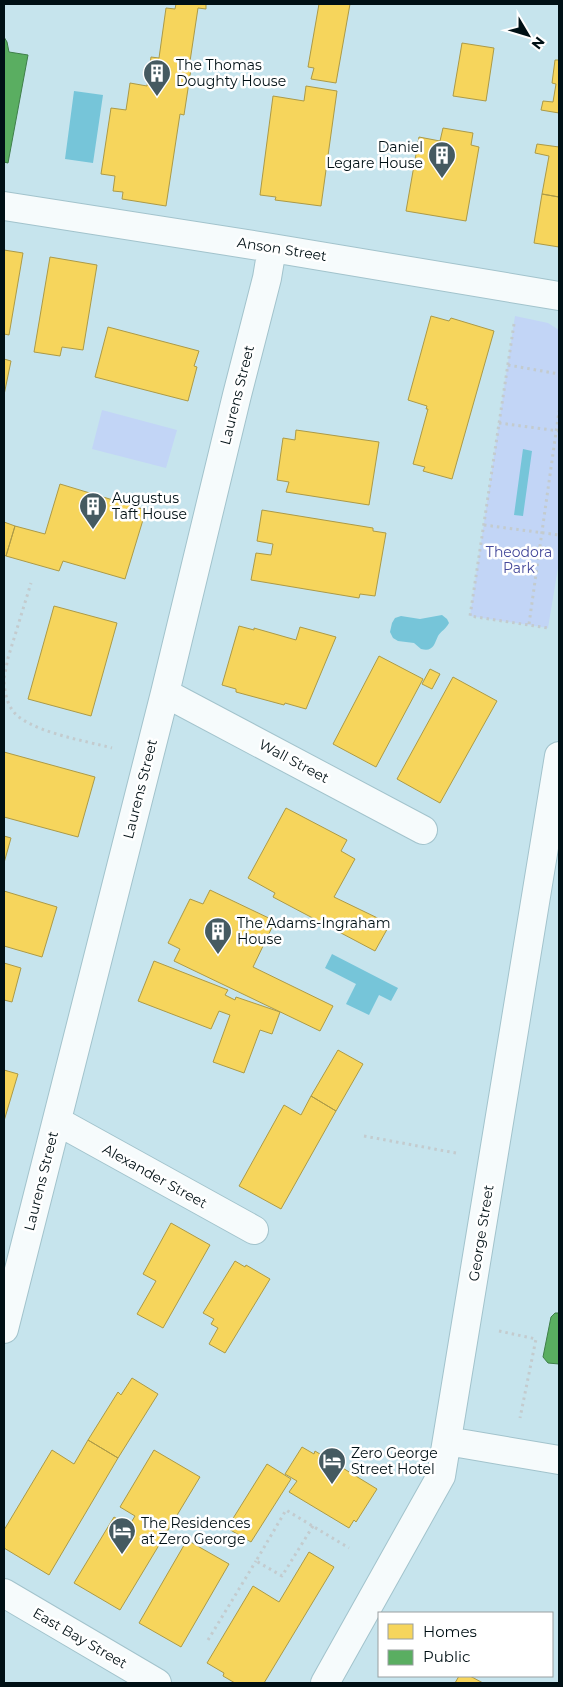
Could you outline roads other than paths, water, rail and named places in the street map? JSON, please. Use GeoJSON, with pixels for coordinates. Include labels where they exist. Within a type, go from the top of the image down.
{"type":"FeatureCollection","features":[{"type":"Feature","properties":{"kind":"street","name":"Anson Street"},"geometry":{"type":"LineString","coordinates":[[4,206],[559,296]]}},
{"type":"Feature","properties":{"kind":"street","name":"Laurens Street"},"geometry":{"type":"LineString","coordinates":[[4,1329],[267,278],[272,248]]}},
{"type":"Feature","properties":{"kind":"street","name":"Wall Street"},"geometry":{"type":"LineString","coordinates":[[164,693],[423,830]]}},
{"type":"Feature","properties":{"kind":"street","name":"George Street"},"geometry":{"type":"LineString","coordinates":[[325,1683],[441,1476],[559,756]]}},
{"type":"Feature","properties":{"kind":"street","name":"Alexander Street"},"geometry":{"type":"LineString","coordinates":[[57,1121],[254,1230]]}},
{"type":"Feature","properties":{"kind":"street"},"geometry":{"type":"LineString","coordinates":[[448,1441],[559,1460]]}},
{"type":"Feature","properties":{"kind":"street","name":"East Bay Street"},"geometry":{"type":"LineString","coordinates":[[4,1593],[157,1683]]}},
{"type":"Feature","properties":{"kind":"place","name":"The Thomas Doughty House"},"geometry":{"type":"Point","coordinates":[157,97]}},
{"type":"Feature","properties":{"kind":"place","name":"Daniel Legare House"},"geometry":{"type":"Point","coordinates":[442,179]}},
{"type":"Feature","properties":{"kind":"place","name":"Augustus Taft House"},"geometry":{"type":"Point","coordinates":[93,530]}},
{"type":"Feature","properties":{"kind":"place","name":"The Adams-Ingraham House"},"geometry":{"type":"Point","coordinates":[218,955]}},
{"type":"Feature","properties":{"kind":"place","name":"Zero George Street Hotel"},"geometry":{"type":"Point","coordinates":[332,1485]}},
{"type":"Feature","properties":{"kind":"place","name":"The Residences at Zero George"},"geometry":{"type":"Point","coordinates":[122,1555]}},
{"type":"Feature","properties":{"kind":"park label","name":"Theodora Park"},"geometry":{"type":"Point","coordinates":[519,560]}}]}
